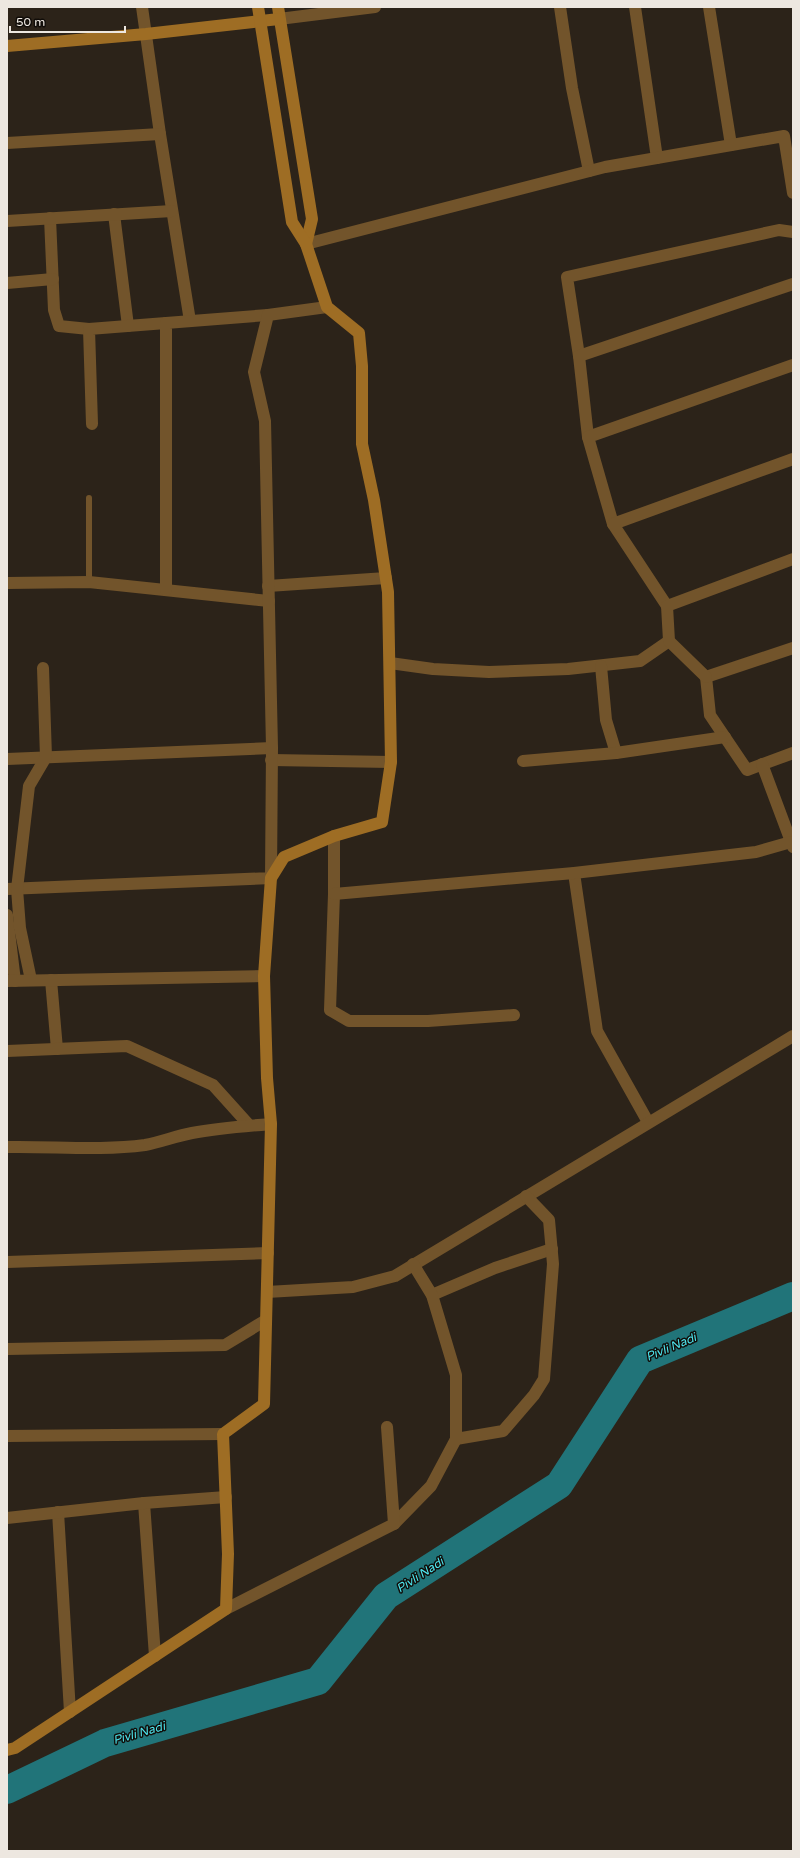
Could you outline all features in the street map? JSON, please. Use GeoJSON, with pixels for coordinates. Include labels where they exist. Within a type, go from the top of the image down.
{"type":"FeatureCollection","features":[{"type":"Feature","properties":{"kind":"street"},"geometry":{"type":"LineString","coordinates":[[142,7],[160,134],[190,321]]}},
{"type":"Feature","properties":{"kind":"street"},"geometry":{"type":"LineString","coordinates":[[258,7],[292,222],[306,244],[327,307],[359,333],[362,366],[362,444],[374,500],[388,592],[390,662],[391,762],[382,822],[334,836],[284,857],[271,878]]}},
{"type":"Feature","properties":{"kind":"street"},"geometry":{"type":"LineString","coordinates":[[7,46],[260,22],[279,13],[375,7]]}},
{"type":"Feature","properties":{"kind":"street"},"geometry":{"type":"LineString","coordinates":[[560,7],[572,88],[588,171]]}},
{"type":"Feature","properties":{"kind":"street"},"geometry":{"type":"LineString","coordinates":[[635,7],[657,158]]}},
{"type":"Feature","properties":{"kind":"street"},"geometry":{"type":"LineString","coordinates":[[708,7],[731,145]]}},
{"type":"Feature","properties":{"kind":"street"},"geometry":{"type":"LineString","coordinates":[[279,13],[312,219],[306,244]]}},
{"type":"Feature","properties":{"kind":"street"},"geometry":{"type":"LineString","coordinates":[[7,143],[160,134]]}},
{"type":"Feature","properties":{"kind":"street"},"geometry":{"type":"LineString","coordinates":[[306,244],[605,167],[789,135],[793,194]]}},
{"type":"Feature","properties":{"kind":"street"},"geometry":{"type":"LineString","coordinates":[[7,221],[172,211]]}},
{"type":"Feature","properties":{"kind":"street"},"geometry":{"type":"LineString","coordinates":[[114,214],[128,326]]}},
{"type":"Feature","properties":{"kind":"street"},"geometry":{"type":"LineString","coordinates":[[50,218],[54,279],[54,310],[59,326],[88,329],[268,315],[327,307]]}},
{"type":"Feature","properties":{"kind":"street"},"geometry":{"type":"LineString","coordinates":[[793,232],[780,230],[567,277],[588,437],[613,524],[667,606],[669,641],[706,676],[710,715],[747,770],[793,753]]}},
{"type":"Feature","properties":{"kind":"street"},"geometry":{"type":"LineString","coordinates":[[7,283],[54,279]]}},
{"type":"Feature","properties":{"kind":"street"},"geometry":{"type":"LineString","coordinates":[[578,356],[793,284]]}},
{"type":"Feature","properties":{"kind":"street"},"geometry":{"type":"LineString","coordinates":[[7,1436],[223,1434],[264,1404],[271,1124],[267,1078],[264,976],[271,878],[271,754],[265,421],[254,372],[268,315]]}},
{"type":"Feature","properties":{"kind":"street"},"geometry":{"type":"LineString","coordinates":[[166,323],[166,590]]}},
{"type":"Feature","properties":{"kind":"street"},"geometry":{"type":"LineString","coordinates":[[88,329],[92,424]]}},
{"type":"Feature","properties":{"kind":"street"},"geometry":{"type":"LineString","coordinates":[[588,437],[793,366]]}},
{"type":"Feature","properties":{"kind":"street"},"geometry":{"type":"LineString","coordinates":[[613,524],[793,459]]}},
{"type":"Feature","properties":{"kind":"street"},"geometry":{"type":"LineString","coordinates":[[667,606],[793,559]]}},
{"type":"Feature","properties":{"kind":"street"},"geometry":{"type":"LineString","coordinates":[[268,586],[386,578]]}},
{"type":"Feature","properties":{"kind":"street"},"geometry":{"type":"LineString","coordinates":[[7,583],[89,582],[268,601]]}},
{"type":"Feature","properties":{"kind":"street"},"geometry":{"type":"LineString","coordinates":[[390,662],[433,670],[489,672],[568,669],[640,661],[669,641]]}},
{"type":"Feature","properties":{"kind":"street"},"geometry":{"type":"LineString","coordinates":[[706,676],[793,648]]}},
{"type":"Feature","properties":{"kind":"street"},"geometry":{"type":"LineString","coordinates":[[601,666],[606,720],[616,753]]}},
{"type":"Feature","properties":{"kind":"street"},"geometry":{"type":"LineString","coordinates":[[31,980],[12,889],[29,786],[46,757],[43,668]]}},
{"type":"Feature","properties":{"kind":"street"},"geometry":{"type":"LineString","coordinates":[[523,761],[616,753],[725,737]]}},
{"type":"Feature","properties":{"kind":"street"},"geometry":{"type":"LineString","coordinates":[[7,759],[46,757],[271,754],[391,762]]}},
{"type":"Feature","properties":{"kind":"street"},"geometry":{"type":"LineString","coordinates":[[334,894],[574,873],[756,852],[792,845],[762,764]]}},
{"type":"Feature","properties":{"kind":"street"},"geometry":{"type":"LineString","coordinates":[[334,836],[334,894],[330,1010],[349,1021],[428,1021],[514,1014]]}},
{"type":"Feature","properties":{"kind":"street"},"geometry":{"type":"LineString","coordinates":[[574,873],[597,1031],[648,1122]]}},
{"type":"Feature","properties":{"kind":"street"},"geometry":{"type":"LineString","coordinates":[[12,889],[271,878]]}},
{"type":"Feature","properties":{"kind":"street"},"geometry":{"type":"LineString","coordinates":[[7,915],[11,981],[264,976]]}},
{"type":"Feature","properties":{"kind":"street"},"geometry":{"type":"LineString","coordinates":[[51,980],[57,1049]]}},
{"type":"Feature","properties":{"kind":"street"},"geometry":{"type":"LineString","coordinates":[[267,1292],[353,1287],[395,1276],[648,1122],[793,1036]]}},
{"type":"Feature","properties":{"kind":"street"},"geometry":{"type":"LineString","coordinates":[[7,1051],[127,1046],[213,1085],[249,1125]]}},
{"type":"Feature","properties":{"kind":"street"},"geometry":{"type":"LineString","coordinates":[[7,1147],[40,1146],[94,1149],[138,1145],[193,1133],[249,1125],[271,1124]]}},
{"type":"Feature","properties":{"kind":"street"},"geometry":{"type":"LineString","coordinates":[[456,1439],[503,1431],[534,1395],[544,1379],[553,1264],[552,1249],[549,1220],[526,1196]]}},
{"type":"Feature","properties":{"kind":"street"},"geometry":{"type":"LineString","coordinates":[[432,1295],[495,1268],[552,1249]]}},
{"type":"Feature","properties":{"kind":"street"},"geometry":{"type":"LineString","coordinates":[[7,1262],[268,1253]]}},
{"type":"Feature","properties":{"kind":"street"},"geometry":{"type":"LineString","coordinates":[[7,1750],[15,1748],[226,1609],[394,1524],[432,1486],[456,1439],[456,1375],[432,1295],[413,1264]]}},
{"type":"Feature","properties":{"kind":"street"},"geometry":{"type":"LineString","coordinates":[[7,1349],[225,1345],[266,1320]]}},
{"type":"Feature","properties":{"kind":"street"},"geometry":{"type":"LineString","coordinates":[[388,1427],[394,1524]]}},
{"type":"Feature","properties":{"kind":"street"},"geometry":{"type":"LineString","coordinates":[[223,1434],[228,1554],[226,1609]]}},
{"type":"Feature","properties":{"kind":"street"},"geometry":{"type":"LineString","coordinates":[[7,1518],[144,1503],[226,1497]]}},
{"type":"Feature","properties":{"kind":"street"},"geometry":{"type":"LineString","coordinates":[[144,1503],[156,1656]]}},
{"type":"Feature","properties":{"kind":"street"},"geometry":{"type":"LineString","coordinates":[[58,1512],[70,1712]]}},
{"type":"Feature","properties":{"kind":"lane"},"geometry":{"type":"LineString","coordinates":[[89,498],[89,582]]}},
{"type":"Feature","properties":{"kind":"waterway","name":"Pivli Nadi"},"geometry":{"type":"LineString","coordinates":[[7,1790],[105,1743],[318,1681],[386,1596],[559,1485],[640,1360],[793,1296]]}}]}
